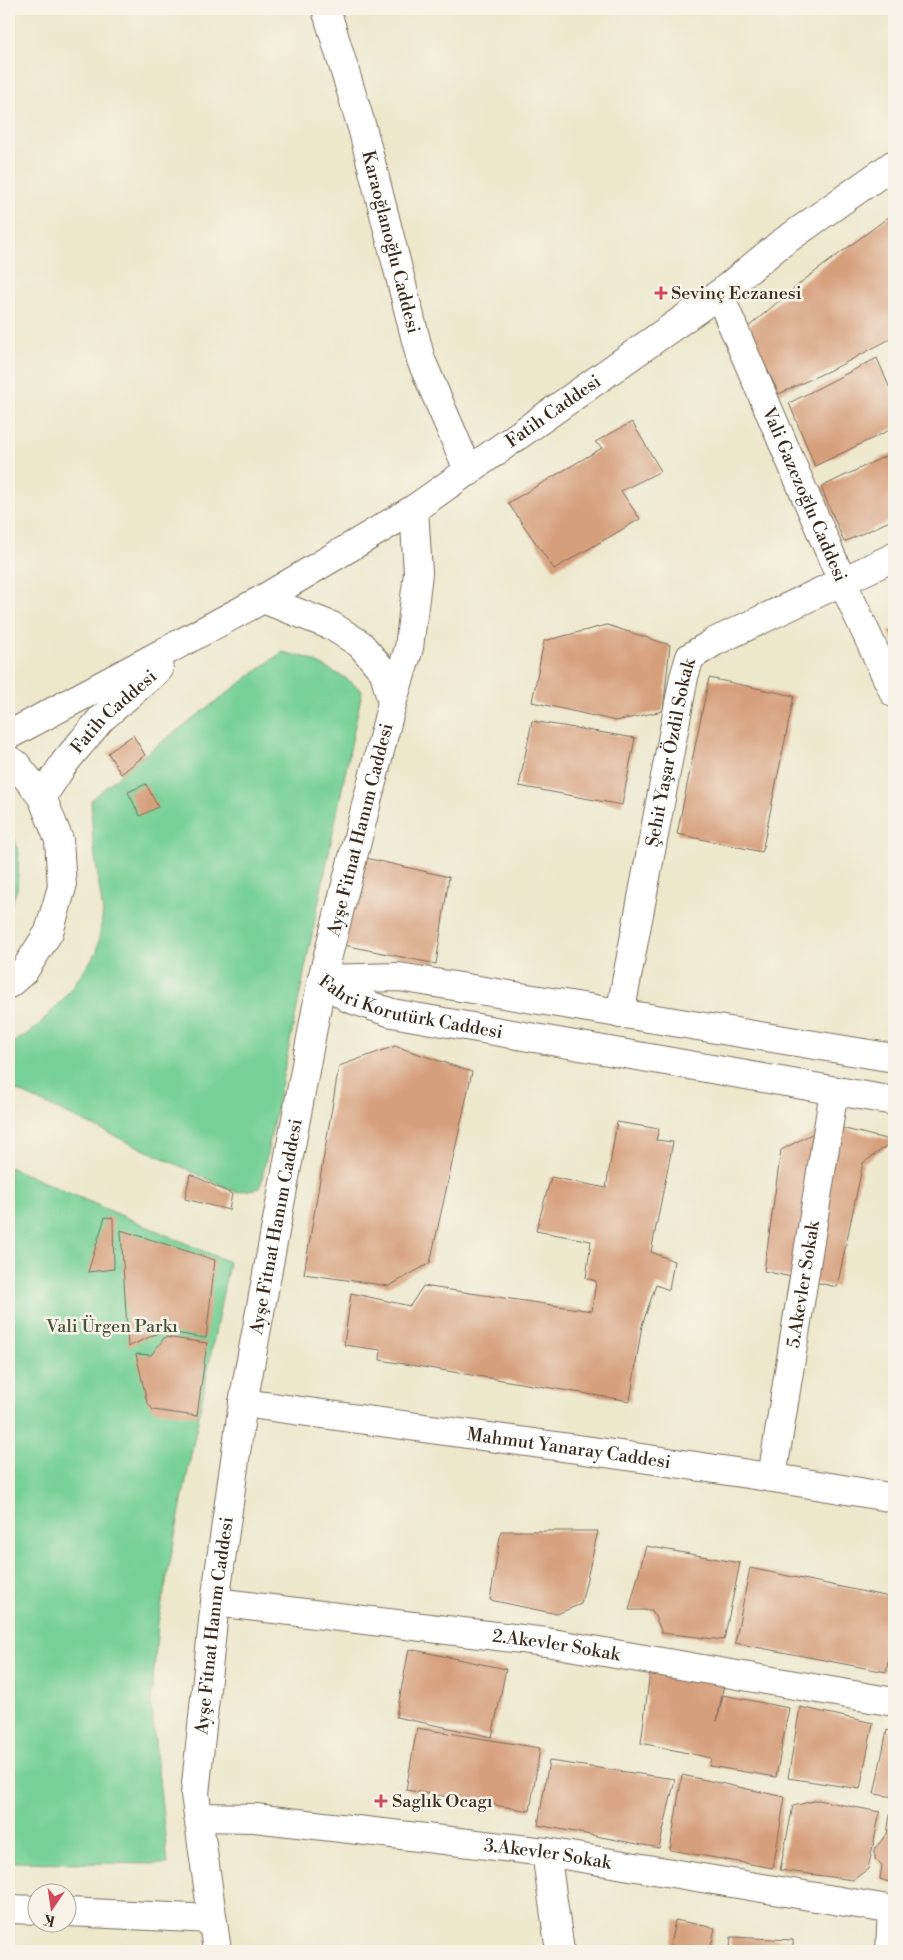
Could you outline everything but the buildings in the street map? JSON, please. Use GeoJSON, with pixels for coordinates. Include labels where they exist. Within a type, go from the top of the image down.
{"type":"FeatureCollection","features":[{"type":"Feature","properties":{"kind":"street","name":"Karaoğlanoğlu Caddesi"},"geometry":{"type":"LineString","coordinates":[[326,9],[363,131],[421,360],[469,472]]}},
{"type":"Feature","properties":{"kind":"street","name":"Fatih Caddesi"},"geometry":{"type":"LineString","coordinates":[[9,735],[263,600],[414,509],[719,294],[779,245],[894,164]]}},
{"type":"Feature","properties":{"kind":"street","name":"Vali Gazezoğlu Caddesi"},"geometry":{"type":"LineString","coordinates":[[719,294],[842,581],[894,693]]}},
{"type":"Feature","properties":{"kind":"street","name":"Ayşe Fitnat Hanım Caddesi"},"geometry":{"type":"LineString","coordinates":[[217,1951],[196,1794],[215,1602],[243,1403],[322,979],[392,703],[409,648],[418,574],[414,509]]}},
{"type":"Feature","properties":{"kind":"street","name":"Şehit Yaşar Özdil Sokak"},"geometry":{"type":"LineString","coordinates":[[620,1014],[684,677],[690,657],[714,642],[894,557]]}},
{"type":"Feature","properties":{"kind":"street"},"geometry":{"type":"LineString","coordinates":[[263,600],[332,626],[360,644],[384,672],[392,703]]}},
{"type":"Feature","properties":{"kind":"street","name":"Fatih Caddesi"},"geometry":{"type":"LineString","coordinates":[[42,797],[65,762],[101,719],[196,636]]}},
{"type":"Feature","properties":{"kind":"street"},"geometry":{"type":"LineString","coordinates":[[9,760],[16,764],[42,797],[59,840],[62,887],[49,932],[24,971],[9,984]]}},
{"type":"Feature","properties":{"kind":"street","name":"Fahri Korutürk Caddesi"},"geometry":{"type":"LineString","coordinates":[[322,979],[399,977],[894,1058]]}},
{"type":"Feature","properties":{"kind":"street","name":"Fahri Korutürk Caddesi"},"geometry":{"type":"LineString","coordinates":[[322,979],[348,998],[392,1013],[894,1101]]}},
{"type":"Feature","properties":{"kind":"street","name":"5.Akevler Sokak"},"geometry":{"type":"LineString","coordinates":[[772,1477],[834,1091]]}},
{"type":"Feature","properties":{"kind":"street","name":"Mahmut Yanaray Caddesi"},"geometry":{"type":"LineString","coordinates":[[243,1403],[772,1477],[894,1498]]}},
{"type":"Feature","properties":{"kind":"street","name":"2.Akevler Sokak"},"geometry":{"type":"LineString","coordinates":[[215,1602],[534,1640],[894,1702]]}},
{"type":"Feature","properties":{"kind":"street","name":"3.Akevler Sokak"},"geometry":{"type":"LineString","coordinates":[[199,1817],[255,1818],[546,1852],[893,1910]]}},
{"type":"Feature","properties":{"kind":"street"},"geometry":{"type":"LineString","coordinates":[[546,1852],[560,1951]]}},
{"type":"Feature","properties":{"kind":"street"},"geometry":{"type":"LineString","coordinates":[[9,1909],[28,1910]]}},
{"type":"Feature","properties":{"kind":"street"},"geometry":{"type":"LineString","coordinates":[[890,1951],[893,1910]]}},
{"type":"Feature","properties":{"kind":"street"},"geometry":{"type":"LineString","coordinates":[[78,1912],[212,1919]]}},
{"type":"Feature","properties":{"kind":"green space"},"geometry":{"type":"Polygon","coordinates":[[[282,652],[308,658],[347,679],[362,691],[260,1188],[236,1192],[9,1087],[9,1045],[35,1029],[65,997],[97,952],[103,913],[93,842],[91,800],[130,766],[282,652]]]}},
{"type":"Feature","properties":{"kind":"green space"},"geometry":{"type":"Polygon","coordinates":[[[9,821],[19,853],[17,890],[9,910],[9,821]]]}},
{"type":"Feature","properties":{"kind":"green space","name":"Vali Ürgen Parkı"},"geometry":{"type":"Polygon","coordinates":[[[9,1167],[229,1262],[158,1623],[151,1704],[168,1864],[9,1862],[9,1167]]]}},
{"type":"Feature","properties":{"kind":"place","name":"Sevinç Eczanesi"},"geometry":{"type":"Point","coordinates":[661,293]}},
{"type":"Feature","properties":{"kind":"place","name":"Saglık Ocagı"},"geometry":{"type":"Point","coordinates":[381,1801]}}]}
